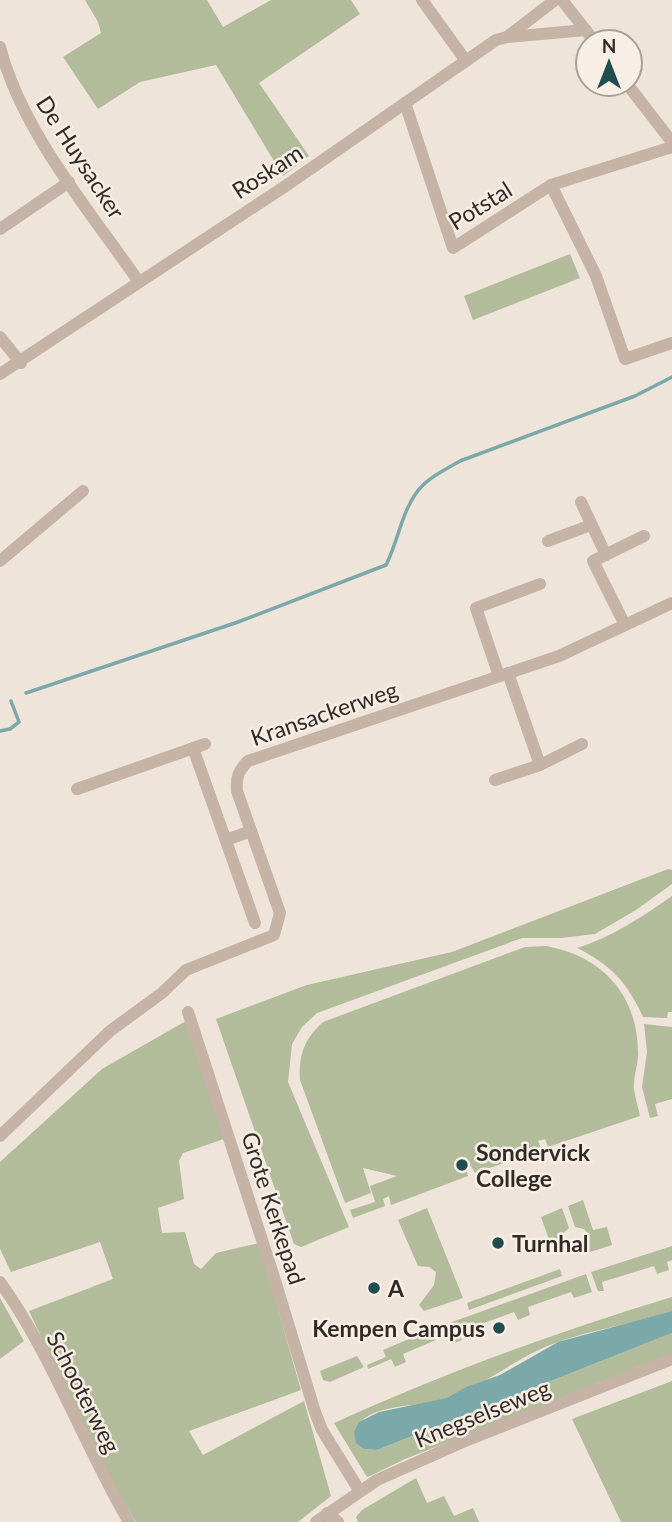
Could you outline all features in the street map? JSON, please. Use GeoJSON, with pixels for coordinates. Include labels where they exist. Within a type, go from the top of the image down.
{"type":"FeatureCollection","features":[{"type":"Feature","properties":{"kind":"street"},"geometry":{"type":"LineString","coordinates":[[422,0],[466,61]]}},
{"type":"Feature","properties":{"kind":"street","name":"Roskam"},"geometry":{"type":"LineString","coordinates":[[0,374],[21,363],[466,61],[507,37],[555,0]]}},
{"type":"Feature","properties":{"kind":"street"},"geometry":{"type":"LineString","coordinates":[[562,0],[584,28]]}},
{"type":"Feature","properties":{"kind":"street"},"geometry":{"type":"LineString","coordinates":[[507,37],[574,31]]}},
{"type":"Feature","properties":{"kind":"street","name":"De Huysacker"},"geometry":{"type":"LineString","coordinates":[[0,47],[19,101],[69,182],[139,282]]}},
{"type":"Feature","properties":{"kind":"street"},"geometry":{"type":"LineString","coordinates":[[638,98],[672,144]]}},
{"type":"Feature","properties":{"kind":"street","name":"Potstal"},"geometry":{"type":"LineString","coordinates":[[405,103],[453,248],[551,185],[672,144]]}},
{"type":"Feature","properties":{"kind":"street"},"geometry":{"type":"LineString","coordinates":[[0,229],[69,182]]}},
{"type":"Feature","properties":{"kind":"street"},"geometry":{"type":"LineString","coordinates":[[551,185],[596,276],[625,359],[672,343]]}},
{"type":"Feature","properties":{"kind":"street"},"geometry":{"type":"LineString","coordinates":[[0,337],[21,363]]}},
{"type":"Feature","properties":{"kind":"street"},"geometry":{"type":"LineString","coordinates":[[0,561],[83,491]]}},
{"type":"Feature","properties":{"kind":"street"},"geometry":{"type":"LineString","coordinates":[[581,502],[606,555]]}},
{"type":"Feature","properties":{"kind":"street"},"geometry":{"type":"LineString","coordinates":[[548,541],[591,525]]}},
{"type":"Feature","properties":{"kind":"street"},"geometry":{"type":"LineString","coordinates":[[625,625],[593,561],[644,536]]}},
{"type":"Feature","properties":{"kind":"street"},"geometry":{"type":"LineString","coordinates":[[540,584],[476,608],[540,765]]}},
{"type":"Feature","properties":{"kind":"street","name":"Kransackerweg"},"geometry":{"type":"LineString","coordinates":[[0,1136],[110,1031],[162,993],[186,971],[274,934],[280,913],[236,780],[240,769],[248,761],[559,656],[672,603]]}},
{"type":"Feature","properties":{"kind":"street"},"geometry":{"type":"LineString","coordinates":[[495,780],[540,765],[582,744]]}},
{"type":"Feature","properties":{"kind":"street"},"geometry":{"type":"LineString","coordinates":[[77,789],[199,746],[226,840],[255,923]]}},
{"type":"Feature","properties":{"kind":"street"},"geometry":{"type":"LineString","coordinates":[[226,840],[251,831]]}},
{"type":"Feature","properties":{"kind":"street","name":"Grote Kerkepad"},"geometry":{"type":"LineString","coordinates":[[188,1012],[271,1266],[315,1412],[322,1430],[359,1490]]}},
{"type":"Feature","properties":{"kind":"street","name":"Schooterweg"},"geometry":{"type":"LineString","coordinates":[[0,1282],[27,1326],[99,1469],[130,1522]]}},
{"type":"Feature","properties":{"kind":"street","name":"Knegselseweg"},"geometry":{"type":"LineString","coordinates":[[316,1522],[359,1490],[465,1441],[672,1359]]}},
{"type":"Feature","properties":{"kind":"street"},"geometry":{"type":"LineString","coordinates":[[327,1513],[338,1522]]}},
{"type":"Feature","properties":{"kind":"green space"},"geometry":{"type":"Polygon","coordinates":[[[85,0],[207,0],[223,27],[271,0],[351,0],[360,14],[259,83],[309,156],[283,176],[216,65],[140,82],[98,109],[63,57],[101,33],[85,0]]]}},
{"type":"Feature","properties":{"kind":"green space"},"geometry":{"type":"Polygon","coordinates":[[[570,254],[580,278],[473,320],[464,296],[570,254]]]}},
{"type":"Feature","properties":{"kind":"green space"},"geometry":{"type":"Polygon","coordinates":[[[668,869],[672,870],[672,884],[636,910],[595,934],[561,938],[522,938],[317,1013],[302,1027],[292,1044],[288,1082],[349,1227],[301,1247],[294,1244],[216,1019],[307,985],[452,952],[668,869]]]}},
{"type":"Feature","properties":{"kind":"green space"},"geometry":{"type":"Polygon","coordinates":[[[672,896],[672,1012],[668,1012],[667,1018],[643,1017],[631,994],[617,976],[577,948],[615,932],[672,896]]]}},
{"type":"Feature","properties":{"kind":"green space"},"geometry":{"type":"Polygon","coordinates":[[[546,946],[583,958],[599,968],[623,995],[636,1030],[638,1056],[634,1089],[640,1116],[548,1147],[545,1139],[538,1141],[542,1150],[475,1173],[471,1166],[466,1168],[468,1176],[391,1205],[389,1196],[383,1199],[385,1206],[353,1218],[350,1210],[375,1202],[370,1186],[397,1176],[363,1168],[371,1193],[345,1203],[300,1080],[302,1055],[312,1034],[323,1022],[525,947],[546,946]]]}},
{"type":"Feature","properties":{"kind":"green space"},"geometry":{"type":"Polygon","coordinates":[[[186,1021],[227,1138],[183,1153],[179,1161],[184,1199],[158,1208],[162,1233],[185,1232],[194,1264],[201,1269],[216,1253],[259,1243],[301,1390],[189,1431],[203,1455],[304,1401],[331,1496],[298,1522],[136,1522],[100,1462],[29,1311],[113,1279],[100,1242],[11,1272],[0,1249],[0,1162],[102,1069],[186,1021]]]}},
{"type":"Feature","properties":{"kind":"green space"},"geometry":{"type":"Polygon","coordinates":[[[644,1024],[672,1027],[672,1099],[655,1104],[658,1116],[650,1118],[642,1087],[647,1052],[644,1024]]]}},
{"type":"Feature","properties":{"kind":"green space"},"geometry":{"type":"Polygon","coordinates":[[[583,1200],[593,1230],[607,1227],[612,1245],[587,1253],[589,1235],[584,1229],[575,1227],[568,1206],[583,1200]]]}},
{"type":"Feature","properties":{"kind":"green space"},"geometry":{"type":"Polygon","coordinates":[[[427,1208],[463,1298],[424,1311],[419,1305],[434,1285],[436,1272],[429,1267],[418,1266],[398,1220],[427,1208]]]}},
{"type":"Feature","properties":{"kind":"green space"},"geometry":{"type":"Polygon","coordinates":[[[562,1208],[569,1228],[551,1245],[541,1217],[562,1208]]]}},
{"type":"Feature","properties":{"kind":"green space"},"geometry":{"type":"Polygon","coordinates":[[[672,1246],[672,1260],[667,1262],[669,1270],[657,1274],[654,1266],[602,1282],[604,1291],[598,1291],[591,1272],[672,1246]]]}},
{"type":"Feature","properties":{"kind":"green space"},"geometry":{"type":"Polygon","coordinates":[[[560,1269],[562,1276],[469,1310],[467,1303],[560,1269]]]}},
{"type":"Feature","properties":{"kind":"green space"},"geometry":{"type":"Polygon","coordinates":[[[586,1274],[592,1292],[574,1298],[571,1292],[528,1307],[530,1315],[518,1320],[514,1312],[459,1332],[462,1340],[452,1344],[438,1327],[586,1274]]]}},
{"type":"Feature","properties":{"kind":"green space"},"geometry":{"type":"Polygon","coordinates":[[[672,1297],[672,1311],[558,1342],[442,1400],[393,1408],[370,1415],[354,1431],[364,1449],[377,1450],[672,1333],[672,1354],[405,1459],[370,1476],[367,1477],[334,1423],[501,1354],[672,1297]]]}},
{"type":"Feature","properties":{"kind":"green space"},"geometry":{"type":"Polygon","coordinates":[[[0,1298],[24,1341],[0,1359],[0,1298]]]}},
{"type":"Feature","properties":{"kind":"green space"},"geometry":{"type":"Polygon","coordinates":[[[428,1331],[436,1340],[403,1354],[406,1362],[395,1367],[391,1359],[368,1369],[367,1365],[386,1357],[383,1350],[428,1331]]]}},
{"type":"Feature","properties":{"kind":"green space"},"geometry":{"type":"Polygon","coordinates":[[[357,1356],[364,1367],[330,1382],[323,1380],[320,1371],[357,1356]]]}},
{"type":"Feature","properties":{"kind":"green space"},"geometry":{"type":"Polygon","coordinates":[[[672,1381],[672,1522],[621,1522],[572,1419],[672,1381]]]}},
{"type":"Feature","properties":{"kind":"green space"},"geometry":{"type":"Polygon","coordinates":[[[416,1478],[427,1503],[444,1496],[454,1516],[473,1508],[479,1522],[358,1522],[356,1517],[362,1510],[416,1478]]]}},
{"type":"Feature","properties":{"kind":"water"},"geometry":{"type":"Polygon","coordinates":[[[672,1311],[672,1333],[377,1450],[364,1449],[356,1443],[354,1431],[359,1422],[379,1412],[447,1398],[466,1387],[500,1375],[558,1342],[672,1311]]]}},
{"type":"Feature","properties":{"kind":"waterway"},"geometry":{"type":"LineString","coordinates":[[26,693],[238,622],[386,565],[410,503],[423,485],[436,475],[460,461],[635,396],[672,377]]}},
{"type":"Feature","properties":{"kind":"waterway"},"geometry":{"type":"LineString","coordinates":[[0,731],[10,729],[19,722],[11,701]]}},
{"type":"Feature","properties":{"kind":"place","name":"Sondervick College"},"geometry":{"type":"Point","coordinates":[462,1165]}},
{"type":"Feature","properties":{"kind":"place","name":"Turnhal"},"geometry":{"type":"Point","coordinates":[498,1243]}},
{"type":"Feature","properties":{"kind":"place","name":"A"},"geometry":{"type":"Point","coordinates":[374,1288]}},
{"type":"Feature","properties":{"kind":"place","name":"Kempen Campus"},"geometry":{"type":"Point","coordinates":[499,1328]}}]}
